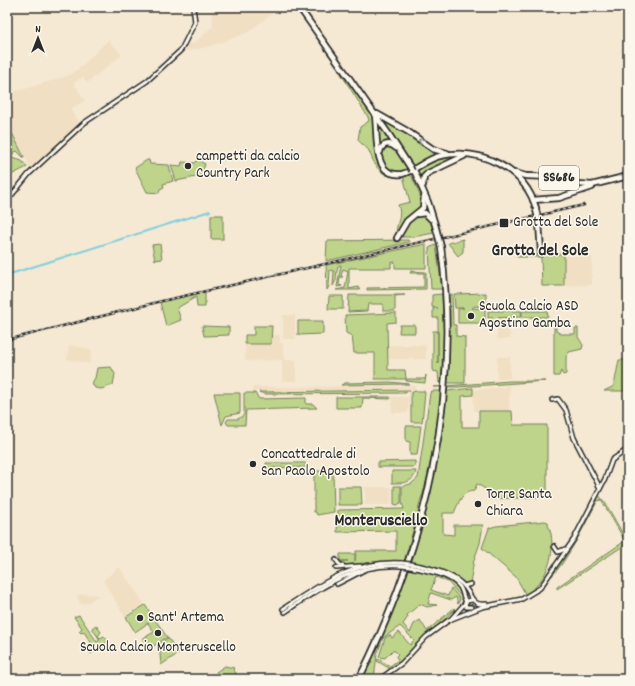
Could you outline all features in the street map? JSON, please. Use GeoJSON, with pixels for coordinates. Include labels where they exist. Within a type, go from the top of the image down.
{"type":"FeatureCollection","features":[{"type":"Feature","properties":{"kind":"highway"},"geometry":{"type":"LineString","coordinates":[[300,7],[412,169],[435,229]]}},
{"type":"Feature","properties":{"kind":"highway"},"geometry":{"type":"LineString","coordinates":[[376,115],[407,131],[433,149],[456,154]]}},
{"type":"Feature","properties":{"kind":"highway"},"geometry":{"type":"LineString","coordinates":[[376,115],[379,158],[381,164],[386,170],[393,174],[400,174],[429,160],[456,154]]}},
{"type":"Feature","properties":{"kind":"highway"},"geometry":{"type":"LineString","coordinates":[[357,679],[388,615],[414,543],[434,465],[444,392],[445,298],[439,248],[435,229],[423,190],[412,169],[376,115]]}},
{"type":"Feature","properties":{"kind":"highway"},"geometry":{"type":"LineString","coordinates":[[379,158],[380,148],[386,144],[393,145],[400,151]]}},
{"type":"Feature","properties":{"kind":"highway","name":"SS686"},"geometry":{"type":"LineString","coordinates":[[456,154],[486,158],[514,173],[526,176],[554,177],[578,184],[592,186]]}},
{"type":"Feature","properties":{"kind":"highway"},"geometry":{"type":"LineString","coordinates":[[423,190],[423,181],[426,175],[468,155]]}},
{"type":"Feature","properties":{"kind":"highway","name":"SS686"},"geometry":{"type":"LineString","coordinates":[[508,170],[523,185]]}},
{"type":"Feature","properties":{"kind":"highway","name":"SS686"},"geometry":{"type":"LineString","coordinates":[[514,173],[535,200],[539,222],[541,253]]}},
{"type":"Feature","properties":{"kind":"highway","name":"SS686"},"geometry":{"type":"LineString","coordinates":[[523,185],[526,176]]}},
{"type":"Feature","properties":{"kind":"highway","name":"SS686"},"geometry":{"type":"LineString","coordinates":[[576,190],[628,177]]}},
{"type":"Feature","properties":{"kind":"highway","name":"SS686"},"geometry":{"type":"LineString","coordinates":[[535,200],[559,198],[592,186]]}},
{"type":"Feature","properties":{"kind":"highway"},"geometry":{"type":"LineString","coordinates":[[397,238],[407,221],[424,208],[424,197]]}},
{"type":"Feature","properties":{"kind":"highway"},"geometry":{"type":"LineString","coordinates":[[417,214],[424,213],[431,219]]}},
{"type":"Feature","properties":{"kind":"street"},"geometry":{"type":"LineString","coordinates":[[7,198],[11,196],[29,174],[84,123],[147,81],[181,50],[195,22],[193,7]]}},
{"type":"Feature","properties":{"kind":"street"},"geometry":{"type":"LineString","coordinates":[[552,400],[558,399],[565,408],[574,438],[600,488]]}},
{"type":"Feature","properties":{"kind":"street"},"geometry":{"type":"LineString","coordinates":[[380,679],[402,663],[426,637],[449,620],[472,609],[522,599],[534,593],[542,585],[575,536],[606,477],[612,460],[628,449]]}},
{"type":"Feature","properties":{"kind":"street"},"geometry":{"type":"LineString","coordinates":[[449,620],[465,602],[472,601],[484,605],[530,594],[540,584],[575,536]]}},
{"type":"Feature","properties":{"kind":"street"},"geometry":{"type":"LineString","coordinates":[[554,546],[558,552],[565,549]]}},
{"type":"Feature","properties":{"kind":"street"},"geometry":{"type":"LineString","coordinates":[[336,560],[339,564],[345,566]]}},
{"type":"Feature","properties":{"kind":"street"},"geometry":{"type":"LineString","coordinates":[[336,568],[388,563],[441,572],[464,586],[472,601],[472,609]]}},
{"type":"Feature","properties":{"kind":"street"},"geometry":{"type":"LineString","coordinates":[[362,566],[329,579],[284,610],[331,581],[346,574],[367,568],[401,565]]}},
{"type":"Feature","properties":{"kind":"street"},"geometry":{"type":"LineString","coordinates":[[410,566],[433,572],[453,581],[461,589],[468,607],[472,609]]}},
{"type":"Feature","properties":{"kind":"street"},"geometry":{"type":"LineString","coordinates":[[337,584],[367,568]]}},
{"type":"Feature","properties":{"kind":"street"},"geometry":{"type":"LineString","coordinates":[[464,586],[471,584]]}},
{"type":"Feature","properties":{"kind":"shaded area"},"geometry":{"type":"Polygon","coordinates":[[[272,7],[274,12],[247,33],[208,47],[185,51],[184,49],[187,44],[193,44],[213,26],[212,8],[272,7]]]}},
{"type":"Feature","properties":{"kind":"shaded area"},"geometry":{"type":"Polygon","coordinates":[[[108,40],[122,55],[87,83],[83,77],[74,83],[85,101],[71,109],[80,123],[30,168],[7,123],[7,96],[17,91],[70,75],[83,65],[108,40]]]}},
{"type":"Feature","properties":{"kind":"shaded area"},"geometry":{"type":"Polygon","coordinates":[[[564,256],[592,256],[592,285],[564,286],[564,256]]]}},
{"type":"Feature","properties":{"kind":"shaded area"},"geometry":{"type":"Polygon","coordinates":[[[283,315],[295,315],[295,339],[283,339],[283,315]]]}},
{"type":"Feature","properties":{"kind":"shaded area"},"geometry":{"type":"Polygon","coordinates":[[[497,318],[509,318],[510,339],[497,339],[497,318]]]}},
{"type":"Feature","properties":{"kind":"shaded area"},"geometry":{"type":"Polygon","coordinates":[[[254,326],[272,326],[272,335],[280,335],[280,343],[283,343],[284,360],[296,360],[296,381],[282,381],[282,360],[245,361],[245,335],[254,335],[254,326]]]}},
{"type":"Feature","properties":{"kind":"shaded area"},"geometry":{"type":"Polygon","coordinates":[[[69,345],[90,349],[92,353],[89,364],[67,359],[69,345]]]}},
{"type":"Feature","properties":{"kind":"shaded area"},"geometry":{"type":"Polygon","coordinates":[[[388,345],[426,345],[426,359],[388,359],[388,345]]]}},
{"type":"Feature","properties":{"kind":"shaded area"},"geometry":{"type":"Polygon","coordinates":[[[497,357],[510,357],[510,378],[497,379],[497,357]]]}},
{"type":"Feature","properties":{"kind":"shaded area"},"geometry":{"type":"Polygon","coordinates":[[[505,385],[510,385],[509,411],[474,411],[473,390],[505,387],[505,385]]]}},
{"type":"Feature","properties":{"kind":"shaded area"},"geometry":{"type":"Polygon","coordinates":[[[415,386],[415,390],[410,392],[408,413],[392,413],[392,397],[408,397],[411,389],[253,391],[253,387],[415,386]]]}},
{"type":"Feature","properties":{"kind":"shaded area"},"geometry":{"type":"Polygon","coordinates":[[[365,487],[391,487],[391,505],[365,505],[365,487]]]}},
{"type":"Feature","properties":{"kind":"shaded area"},"geometry":{"type":"Polygon","coordinates":[[[119,567],[144,603],[125,617],[104,582],[104,580],[119,567]]]}},
{"type":"Feature","properties":{"kind":"shaded area"},"geometry":{"type":"Polygon","coordinates":[[[83,594],[98,596],[87,603],[80,604],[77,595],[83,594]]]}},
{"type":"Feature","properties":{"kind":"green space"},"geometry":{"type":"Polygon","coordinates":[[[338,69],[342,71],[365,102],[374,119],[376,149],[379,162],[389,173],[410,172],[423,202],[420,209],[406,220],[396,236],[400,213],[398,205],[410,202],[403,176],[390,176],[377,168],[368,150],[358,140],[360,127],[369,121],[368,117],[338,69]]]}},
{"type":"Feature","properties":{"kind":"green space"},"geometry":{"type":"Polygon","coordinates":[[[382,118],[444,154],[413,166],[382,118]]]}},
{"type":"Feature","properties":{"kind":"green space"},"geometry":{"type":"Polygon","coordinates":[[[378,122],[394,144],[379,146],[378,122]]]}},
{"type":"Feature","properties":{"kind":"green space"},"geometry":{"type":"Polygon","coordinates":[[[7,123],[24,157],[17,151],[13,153],[12,158],[22,161],[27,167],[7,177],[7,123]]]}},
{"type":"Feature","properties":{"kind":"green space"},"geometry":{"type":"Polygon","coordinates":[[[383,146],[394,146],[409,169],[398,173],[390,170],[384,164],[380,153],[383,146]]]}},
{"type":"Feature","properties":{"kind":"green space"},"geometry":{"type":"Polygon","coordinates":[[[460,156],[427,172],[421,182],[415,169],[437,160],[460,156]]]}},
{"type":"Feature","properties":{"kind":"green space"},"geometry":{"type":"Polygon","coordinates":[[[149,160],[150,164],[169,165],[173,181],[163,184],[164,187],[160,189],[159,193],[147,192],[135,168],[149,160]]]}},
{"type":"Feature","properties":{"kind":"green space"},"geometry":{"type":"Polygon","coordinates":[[[198,160],[205,164],[201,176],[176,181],[171,165],[181,166],[182,162],[195,163],[198,160]]]}},
{"type":"Feature","properties":{"kind":"green space"},"geometry":{"type":"Polygon","coordinates":[[[422,214],[429,218],[434,233],[413,237],[400,237],[411,219],[422,214]]]}},
{"type":"Feature","properties":{"kind":"green space"},"geometry":{"type":"Polygon","coordinates":[[[211,215],[223,215],[223,239],[211,239],[211,215]]]}},
{"type":"Feature","properties":{"kind":"green space"},"geometry":{"type":"Polygon","coordinates":[[[463,239],[463,252],[458,256],[448,243],[463,239]]]}},
{"type":"Feature","properties":{"kind":"green space"},"geometry":{"type":"Polygon","coordinates":[[[408,240],[409,242],[326,261],[327,241],[408,240]]]}},
{"type":"Feature","properties":{"kind":"green space"},"geometry":{"type":"Polygon","coordinates":[[[160,244],[162,259],[155,260],[152,245],[160,244]]]}},
{"type":"Feature","properties":{"kind":"green space"},"geometry":{"type":"Polygon","coordinates":[[[426,244],[426,268],[395,268],[395,262],[391,263],[391,268],[349,268],[349,289],[358,287],[360,290],[336,290],[345,288],[348,271],[343,269],[341,276],[343,277],[340,277],[339,285],[342,286],[337,287],[341,265],[338,266],[337,278],[333,286],[334,271],[330,270],[329,286],[327,290],[326,265],[426,244]]]}},
{"type":"Feature","properties":{"kind":"green space"},"geometry":{"type":"Polygon","coordinates":[[[436,245],[442,289],[431,289],[429,248],[436,245]]]}},
{"type":"Feature","properties":{"kind":"green space"},"geometry":{"type":"Polygon","coordinates":[[[564,254],[564,286],[542,286],[541,257],[517,257],[517,255],[564,254]]]}},
{"type":"Feature","properties":{"kind":"green space"},"geometry":{"type":"Polygon","coordinates":[[[411,271],[426,272],[426,289],[367,290],[367,288],[424,287],[424,273],[410,273],[411,271]]]}},
{"type":"Feature","properties":{"kind":"green space"},"geometry":{"type":"Polygon","coordinates":[[[205,292],[205,307],[197,307],[196,297],[177,308],[181,320],[166,326],[160,302],[205,292]]]}},
{"type":"Feature","properties":{"kind":"green space"},"geometry":{"type":"Polygon","coordinates":[[[486,293],[486,307],[475,306],[472,308],[485,309],[485,323],[458,323],[458,309],[464,308],[455,308],[454,294],[486,293]]]}},
{"type":"Feature","properties":{"kind":"green space"},"geometry":{"type":"Polygon","coordinates":[[[625,293],[628,293],[628,391],[604,391],[614,386],[619,360],[624,360],[627,357],[625,293]]]}},
{"type":"Feature","properties":{"kind":"green space"},"geometry":{"type":"Polygon","coordinates":[[[442,294],[444,339],[442,383],[439,383],[438,372],[433,371],[433,331],[438,331],[438,318],[433,318],[433,308],[438,308],[432,307],[432,295],[442,294]]]}},
{"type":"Feature","properties":{"kind":"green space"},"geometry":{"type":"Polygon","coordinates":[[[448,294],[452,294],[453,325],[456,325],[456,336],[465,337],[465,383],[447,383],[448,294]]]}},
{"type":"Feature","properties":{"kind":"green space"},"geometry":{"type":"Polygon","coordinates":[[[349,295],[405,295],[395,296],[395,311],[383,311],[383,304],[368,304],[367,311],[348,312],[349,295]]]}},
{"type":"Feature","properties":{"kind":"green space"},"geometry":{"type":"Polygon","coordinates":[[[329,296],[343,296],[343,309],[328,309],[329,296]]]}},
{"type":"Feature","properties":{"kind":"green space"},"geometry":{"type":"Polygon","coordinates":[[[488,311],[521,311],[522,317],[488,318],[488,311]]]}},
{"type":"Feature","properties":{"kind":"green space"},"geometry":{"type":"Polygon","coordinates":[[[522,311],[547,311],[548,317],[522,317],[522,311]]]}},
{"type":"Feature","properties":{"kind":"green space"},"geometry":{"type":"Polygon","coordinates":[[[396,313],[396,322],[387,323],[388,370],[405,370],[406,379],[375,379],[375,353],[354,353],[352,336],[346,333],[345,315],[396,313]]]}},
{"type":"Feature","properties":{"kind":"green space"},"geometry":{"type":"Polygon","coordinates":[[[298,321],[323,321],[323,334],[298,335],[298,321]]]}},
{"type":"Feature","properties":{"kind":"green space"},"geometry":{"type":"Polygon","coordinates":[[[400,325],[415,325],[415,333],[399,333],[400,325]]]}},
{"type":"Feature","properties":{"kind":"green space"},"geometry":{"type":"Polygon","coordinates":[[[554,325],[556,325],[556,331],[561,334],[575,334],[575,328],[578,328],[578,337],[583,345],[582,349],[569,352],[566,357],[566,374],[563,375],[561,371],[559,376],[554,376],[554,325]]]}},
{"type":"Feature","properties":{"kind":"green space"},"geometry":{"type":"Polygon","coordinates":[[[202,326],[229,327],[229,335],[204,336],[202,326]]]}},
{"type":"Feature","properties":{"kind":"green space"},"geometry":{"type":"Polygon","coordinates":[[[254,326],[272,326],[271,344],[245,344],[245,335],[254,335],[254,326]]]}},
{"type":"Feature","properties":{"kind":"green space"},"geometry":{"type":"Polygon","coordinates":[[[111,367],[115,374],[113,385],[101,389],[95,388],[92,383],[95,378],[97,368],[111,367]]]}},
{"type":"Feature","properties":{"kind":"green space"},"geometry":{"type":"Polygon","coordinates":[[[426,375],[425,383],[406,381],[406,379],[425,379],[426,375]]]}},
{"type":"Feature","properties":{"kind":"green space"},"geometry":{"type":"Polygon","coordinates":[[[510,381],[546,381],[458,387],[433,387],[510,381]]]}},
{"type":"Feature","properties":{"kind":"green space"},"geometry":{"type":"Polygon","coordinates":[[[390,382],[409,384],[341,385],[345,383],[390,382]]]}},
{"type":"Feature","properties":{"kind":"green space"},"geometry":{"type":"Polygon","coordinates":[[[473,388],[473,395],[462,396],[462,427],[479,427],[479,411],[512,411],[513,425],[547,425],[547,497],[488,499],[487,490],[477,484],[474,491],[470,491],[461,498],[454,513],[443,513],[443,534],[454,535],[454,525],[483,525],[470,583],[467,585],[457,578],[410,563],[432,477],[447,391],[473,388]]]}},
{"type":"Feature","properties":{"kind":"green space"},"geometry":{"type":"Polygon","coordinates":[[[410,390],[405,393],[264,394],[259,392],[410,390]]]}},
{"type":"Feature","properties":{"kind":"green space"},"geometry":{"type":"Polygon","coordinates":[[[415,391],[424,391],[425,393],[422,422],[411,422],[411,393],[415,391]]]}},
{"type":"Feature","properties":{"kind":"green space"},"geometry":{"type":"Polygon","coordinates":[[[432,391],[441,391],[429,471],[404,562],[387,561],[342,565],[338,561],[340,561],[340,554],[355,554],[355,561],[356,551],[396,551],[396,531],[337,532],[338,510],[404,509],[402,502],[402,486],[411,484],[418,478],[430,393],[432,391]]]}},
{"type":"Feature","properties":{"kind":"green space"},"geometry":{"type":"Polygon","coordinates":[[[214,393],[240,393],[240,413],[226,416],[222,425],[214,393]]]}},
{"type":"Feature","properties":{"kind":"green space"},"geometry":{"type":"Polygon","coordinates":[[[244,393],[255,393],[259,399],[306,398],[306,404],[313,404],[317,408],[246,410],[245,425],[228,425],[226,422],[228,419],[238,419],[244,415],[244,393]]]}},
{"type":"Feature","properties":{"kind":"green space"},"geometry":{"type":"Polygon","coordinates":[[[336,397],[390,397],[390,399],[363,398],[362,408],[336,408],[336,397]]]}},
{"type":"Feature","properties":{"kind":"green space"},"geometry":{"type":"Polygon","coordinates":[[[406,426],[421,426],[417,455],[410,455],[410,442],[406,441],[406,426]]]}},
{"type":"Feature","properties":{"kind":"green space"},"geometry":{"type":"Polygon","coordinates":[[[415,461],[415,467],[378,467],[378,462],[415,461]]]}},
{"type":"Feature","properties":{"kind":"green space"},"geometry":{"type":"Polygon","coordinates":[[[266,463],[305,463],[308,467],[266,468],[266,463]]]}},
{"type":"Feature","properties":{"kind":"green space"},"geometry":{"type":"Polygon","coordinates":[[[314,471],[333,471],[334,512],[317,515],[316,512],[314,512],[314,471]]]}},
{"type":"Feature","properties":{"kind":"green space"},"geometry":{"type":"Polygon","coordinates":[[[392,471],[416,471],[415,475],[410,481],[403,483],[392,483],[392,471]]]}},
{"type":"Feature","properties":{"kind":"green space"},"geometry":{"type":"Polygon","coordinates":[[[394,486],[401,486],[401,503],[397,505],[394,504],[394,486]]]}},
{"type":"Feature","properties":{"kind":"green space"},"geometry":{"type":"Polygon","coordinates":[[[338,487],[361,487],[362,505],[338,505],[338,487]]]}},
{"type":"Feature","properties":{"kind":"green space"},"geometry":{"type":"Polygon","coordinates":[[[598,494],[606,504],[628,543],[557,589],[557,587],[625,541],[601,499],[600,501],[598,500],[567,556],[554,574],[548,578],[595,502],[598,494]]]}},
{"type":"Feature","properties":{"kind":"green space"},"geometry":{"type":"Polygon","coordinates":[[[545,521],[548,522],[552,543],[552,552],[548,568],[539,583],[526,595],[516,577],[482,548],[489,528],[545,521]]]}},
{"type":"Feature","properties":{"kind":"green space"},"geometry":{"type":"Polygon","coordinates":[[[408,568],[433,573],[449,580],[460,591],[462,598],[448,582],[436,577],[431,590],[448,596],[451,588],[460,599],[458,604],[456,597],[451,600],[431,593],[428,604],[437,605],[427,607],[420,604],[407,615],[408,617],[403,624],[410,633],[414,624],[420,620],[427,631],[454,608],[455,609],[392,670],[377,661],[378,659],[390,666],[398,660],[396,656],[398,654],[395,651],[392,651],[385,658],[379,657],[385,638],[390,635],[392,638],[399,632],[410,645],[414,640],[400,626],[383,638],[377,654],[374,679],[361,679],[382,636],[408,568]]]}},
{"type":"Feature","properties":{"kind":"green space"},"geometry":{"type":"Polygon","coordinates":[[[145,605],[167,637],[149,649],[142,639],[154,632],[148,623],[135,632],[126,617],[145,605]]]}},
{"type":"Feature","properties":{"kind":"green space"},"geometry":{"type":"Polygon","coordinates":[[[79,615],[97,642],[100,640],[92,628],[96,625],[101,632],[98,636],[100,638],[104,636],[108,641],[91,654],[89,651],[94,647],[84,632],[81,633],[79,631],[82,628],[74,617],[79,615]]]}},
{"type":"Feature","properties":{"kind":"green space"},"geometry":{"type":"Polygon","coordinates":[[[168,638],[179,653],[161,665],[159,644],[168,638]]]}},
{"type":"Feature","properties":{"kind":"green space"},"geometry":{"type":"Polygon","coordinates":[[[225,666],[234,668],[233,669],[240,679],[221,679],[216,672],[225,666]]]}},
{"type":"Feature","properties":{"kind":"waterway"},"geometry":{"type":"LineString","coordinates":[[7,275],[210,211]]}},
{"type":"Feature","properties":{"kind":"railway"},"geometry":{"type":"LineString","coordinates":[[7,340],[162,301],[584,205]]}},
{"type":"Feature","properties":{"kind":"place","name":"campetti da calcio Country Park"},"geometry":{"type":"Point","coordinates":[188,166]}},
{"type":"Feature","properties":{"kind":"place","name":"Grotta del Sole"},"geometry":{"type":"Point","coordinates":[504,223]}},
{"type":"Feature","properties":{"kind":"place","name":"Scuola Calcio ASD Agostino Gamba"},"geometry":{"type":"Point","coordinates":[471,316]}},
{"type":"Feature","properties":{"kind":"place","name":"Concattedrale di San Paolo Apostolo"},"geometry":{"type":"Point","coordinates":[253,464]}},
{"type":"Feature","properties":{"kind":"place","name":"Torre Santa Chiara"},"geometry":{"type":"Point","coordinates":[478,504]}},
{"type":"Feature","properties":{"kind":"place","name":"Sant' Artema"},"geometry":{"type":"Point","coordinates":[140,618]}},
{"type":"Feature","properties":{"kind":"place","name":"Scuola Calcio Monteruscello"},"geometry":{"type":"Point","coordinates":[158,633]}},
{"type":"Feature","properties":{"kind":"district","name":"Grotta del Sole"},"geometry":{"type":"Point","coordinates":[540,252]}},
{"type":"Feature","properties":{"kind":"district","name":"Monterusciello"},"geometry":{"type":"Point","coordinates":[381,522]}}]}
